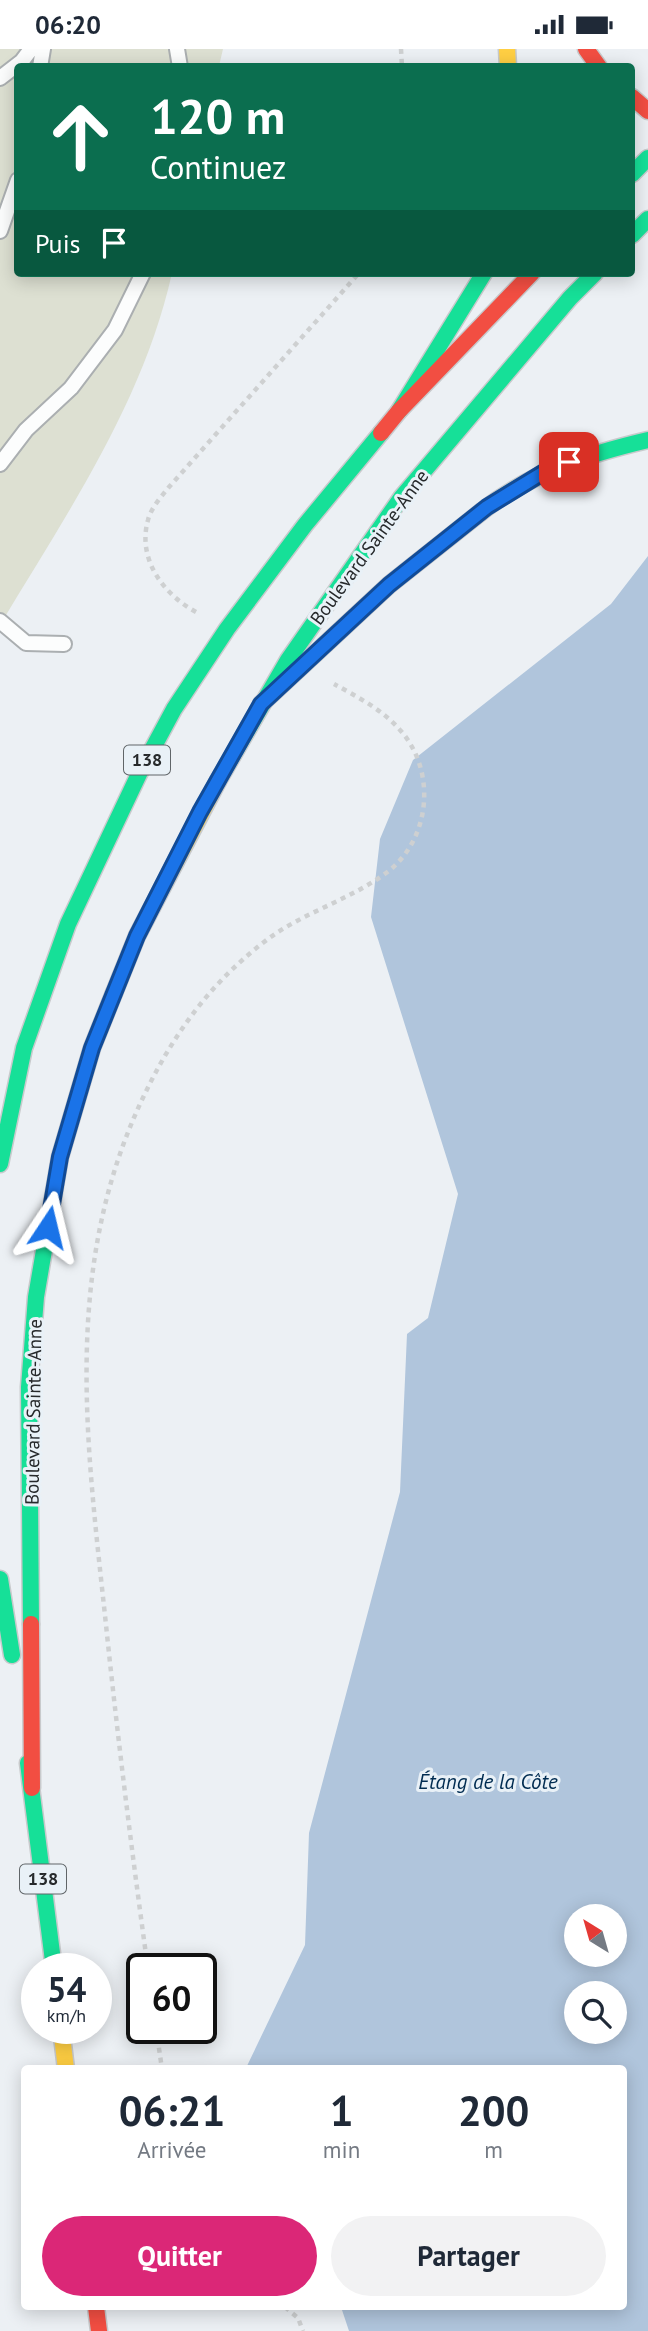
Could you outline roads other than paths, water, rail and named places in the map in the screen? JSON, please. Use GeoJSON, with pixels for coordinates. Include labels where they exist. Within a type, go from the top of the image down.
{"type":"FeatureCollection","features":[{"type":"Feature","properties":{"kind":"main road"},"geometry":{"type":"LineString","coordinates":[[635,171],[648,158]]}},
{"type":"Feature","properties":{"kind":"main road"},"geometry":{"type":"LineString","coordinates":[[635,232],[648,219]]}},
{"type":"Feature","properties":{"kind":"main road"},"geometry":{"type":"LineString","coordinates":[[399,411],[482,277]]}},
{"type":"Feature","properties":{"kind":"main road"},"geometry":{"type":"LineString","coordinates":[[399,411],[528,277]]}},
{"type":"Feature","properties":{"kind":"main road","name":"Boulevard Sainte-Anne"},"geometry":{"type":"LineString","coordinates":[[32,1788],[29,1387],[36,1297],[60,1157],[92,1048],[137,936],[200,812],[288,660],[401,498],[570,298],[591,277]]}},
{"type":"Feature","properties":{"kind":"main road","name":"138"},"geometry":{"type":"LineString","coordinates":[[0,1164],[24,1048],[68,924],[139,774],[168,720],[227,629],[305,525],[399,411]]}},
{"type":"Feature","properties":{"kind":"main road"},"geometry":{"type":"LineString","coordinates":[[261,704],[389,585],[487,507],[549,469],[608,449],[648,440]]}},
{"type":"Feature","properties":{"kind":"main road","name":"Boulevard Sainte-Anne"},"geometry":{"type":"LineString","coordinates":[[0,1579],[32,1788],[52,1953]]}},
{"type":"Feature","properties":{"kind":"main road"},"geometry":{"type":"LineString","coordinates":[[63,2044],[66,2065]]}},
{"type":"Feature","properties":{"kind":"main road"},"geometry":{"type":"LineString","coordinates":[[96,2310],[99,2331]]}},
{"type":"Feature","properties":{"kind":"lane"},"geometry":{"type":"LineString","coordinates":[[19,63],[31,49]]}},
{"type":"Feature","properties":{"kind":"lane"},"geometry":{"type":"LineString","coordinates":[[0,78],[14,67]]}},
{"type":"Feature","properties":{"kind":"lane"},"geometry":{"type":"LineString","coordinates":[[0,231],[14,191]]}},
{"type":"Feature","properties":{"kind":"lane"},"geometry":{"type":"LineString","coordinates":[[0,464],[26,430],[71,388],[114,330],[141,277]]}},
{"type":"Feature","properties":{"kind":"lane"},"geometry":{"type":"LineString","coordinates":[[0,621],[26,643],[64,644]]}},
{"type":"Feature","properties":{"kind":"water","name":"Étang de la Côte"},"geometry":{"type":"Polygon","coordinates":[[[648,556],[648,2331],[349,2331],[342,2310],[627,2310],[627,2065],[247,2065],[305,1945],[309,1833],[400,1492],[407,1334],[428,1318],[458,1194],[371,917],[380,839],[413,760],[611,604],[648,556]]]}}]}
